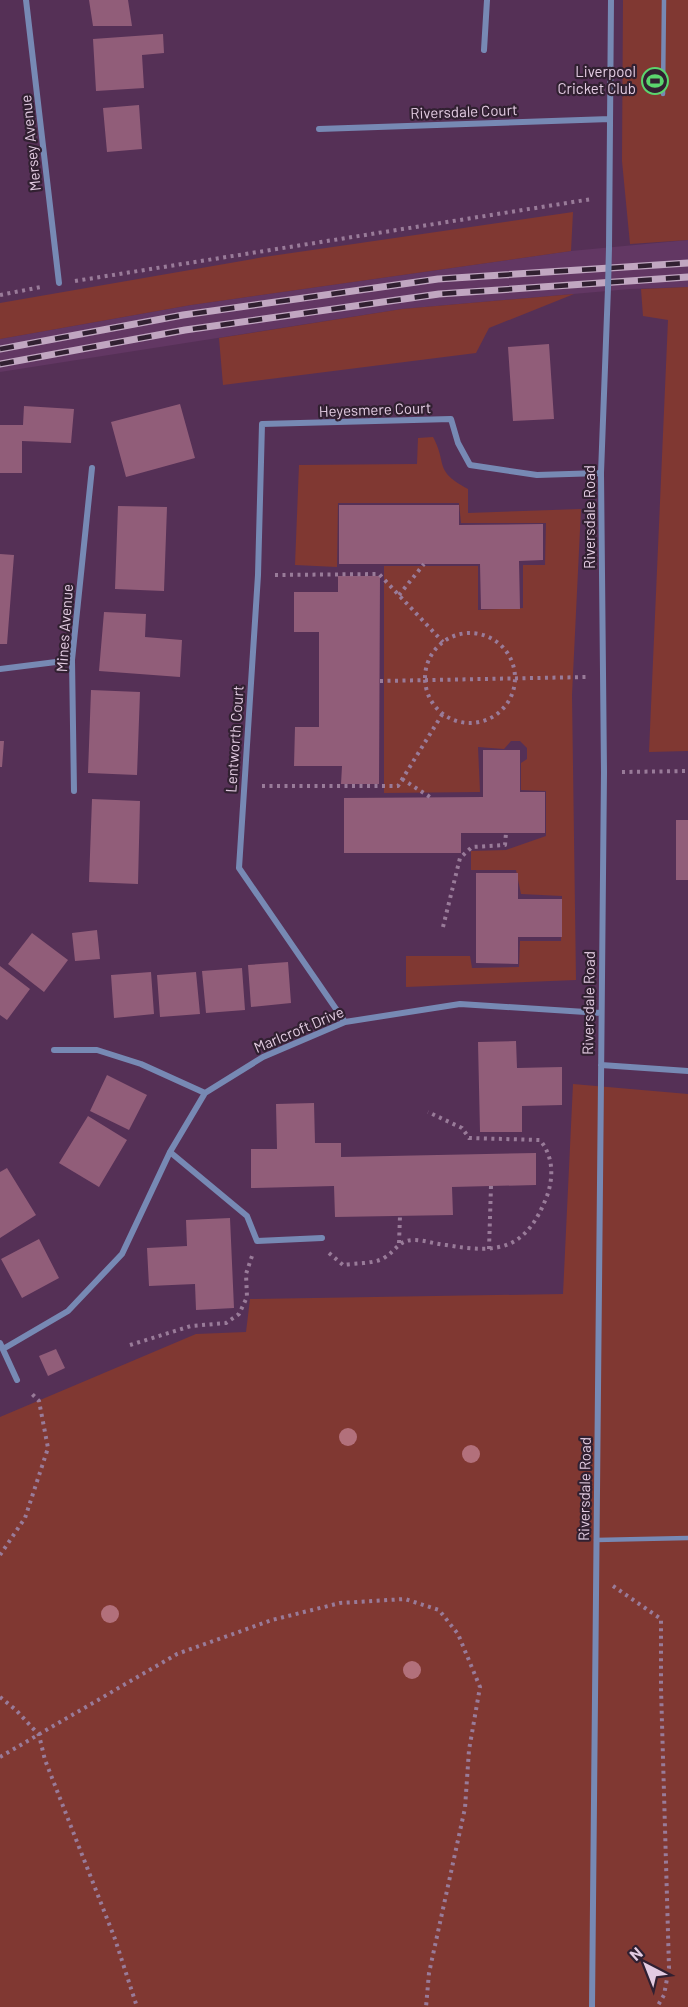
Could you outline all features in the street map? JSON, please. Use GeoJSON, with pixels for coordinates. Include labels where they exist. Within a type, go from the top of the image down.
{"type":"FeatureCollection","features":[{"type":"Feature","properties":{"kind":"street","name":"Mersey Avenue"},"geometry":{"type":"LineString","coordinates":[[26,0],[59,283]]}},
{"type":"Feature","properties":{"kind":"street"},"geometry":{"type":"LineString","coordinates":[[484,50],[487,0]]}},
{"type":"Feature","properties":{"kind":"street","name":"Riversdale Road"},"geometry":{"type":"LineString","coordinates":[[592,2007],[604,772],[602,473],[609,248],[611,0]]}},
{"type":"Feature","properties":{"kind":"street","name":"Riversdale Court"},"geometry":{"type":"LineString","coordinates":[[319,129],[610,119]]}},
{"type":"Feature","properties":{"kind":"street","name":"Heyesmere Court"},"geometry":{"type":"LineString","coordinates":[[262,424],[451,419],[458,443],[470,465],[537,475],[602,473]]}},
{"type":"Feature","properties":{"kind":"street","name":"Lentworth Court"},"geometry":{"type":"LineString","coordinates":[[262,424],[258,575],[239,868],[345,1022]]}},
{"type":"Feature","properties":{"kind":"street","name":"Mines Avenue"},"geometry":{"type":"LineString","coordinates":[[75,791],[72,660],[92,468]]}},
{"type":"Feature","properties":{"kind":"street"},"geometry":{"type":"LineString","coordinates":[[0,669],[72,660]]}},
{"type":"Feature","properties":{"kind":"street","name":"Marlcroft Drive"},"geometry":{"type":"LineString","coordinates":[[17,1380],[2,1346],[68,1311],[122,1254],[170,1152],[205,1093],[263,1057],[345,1022],[460,1004],[601,1013]]}},
{"type":"Feature","properties":{"kind":"street"},"geometry":{"type":"LineString","coordinates":[[54,1050],[97,1050],[141,1064],[205,1093]]}},
{"type":"Feature","properties":{"kind":"street"},"geometry":{"type":"LineString","coordinates":[[601,1065],[688,1071]]}},
{"type":"Feature","properties":{"kind":"street"},"geometry":{"type":"LineString","coordinates":[[170,1152],[247,1216],[257,1241],[322,1239]]}},
{"type":"Feature","properties":{"kind":"lane"},"geometry":{"type":"LineString","coordinates":[[663,94],[664,0]]}},
{"type":"Feature","properties":{"kind":"lane"},"geometry":{"type":"LineString","coordinates":[[596,1540],[688,1538]]}},
{"type":"Feature","properties":{"kind":"path"},"geometry":{"type":"LineString","coordinates":[[0,295],[59,283],[608,197]]}},
{"type":"Feature","properties":{"kind":"path"},"geometry":{"type":"LineString","coordinates":[[399,595],[424,564]]}},
{"type":"Feature","properties":{"kind":"path"},"geometry":{"type":"LineString","coordinates":[[258,575],[380,574],[443,642]]}},
{"type":"Feature","properties":{"kind":"path"},"geometry":{"type":"LineString","coordinates":[[470,633],[491,638],[507,652],[513,665],[515,679],[512,694],[504,707],[492,717],[478,722],[463,722],[443,713],[429,695],[426,681],[430,659],[443,642],[456,635],[470,633]]}},
{"type":"Feature","properties":{"kind":"path"},"geometry":{"type":"LineString","coordinates":[[380,681],[603,678]]}},
{"type":"Feature","properties":{"kind":"path"},"geometry":{"type":"LineString","coordinates":[[244,786],[398,786],[443,713]]}},
{"type":"Feature","properties":{"kind":"path"},"geometry":{"type":"LineString","coordinates":[[604,772],[688,771]]}},
{"type":"Feature","properties":{"kind":"path"},"geometry":{"type":"LineString","coordinates":[[402,779],[430,797]]}},
{"type":"Feature","properties":{"kind":"path"},"geometry":{"type":"LineString","coordinates":[[443,927],[459,858],[472,847],[505,845],[506,833]]}},
{"type":"Feature","properties":{"kind":"path"},"geometry":{"type":"LineString","coordinates":[[322,1239],[331,1256],[343,1265],[383,1258],[399,1242],[414,1240],[489,1249],[515,1243],[537,1218],[548,1192],[550,1152],[540,1140],[469,1138],[462,1128],[428,1112]]}},
{"type":"Feature","properties":{"kind":"path"},"geometry":{"type":"LineString","coordinates":[[489,1249],[491,1186]]}},
{"type":"Feature","properties":{"kind":"path"},"geometry":{"type":"LineString","coordinates":[[399,1242],[400,1216]]}},
{"type":"Feature","properties":{"kind":"path"},"geometry":{"type":"LineString","coordinates":[[130,1345],[191,1326],[226,1323],[239,1314],[247,1297],[246,1274],[257,1241]]}},
{"type":"Feature","properties":{"kind":"path"},"geometry":{"type":"LineString","coordinates":[[0,1555],[25,1518],[48,1448],[39,1401],[17,1380]]}},
{"type":"Feature","properties":{"kind":"path"},"geometry":{"type":"LineString","coordinates":[[596,1574],[662,1619],[661,1688],[669,1968],[664,1995],[657,2007]]}},
{"type":"Feature","properties":{"kind":"path"},"geometry":{"type":"LineString","coordinates":[[0,1757],[177,1653],[272,1620],[340,1603],[405,1599],[439,1610],[458,1634],[480,1687],[469,1750],[465,1808],[429,1973],[426,2007]]}},
{"type":"Feature","properties":{"kind":"path"},"geometry":{"type":"LineString","coordinates":[[0,1697],[16,1710],[39,1735],[45,1760],[115,1939],[137,2007]]}},
{"type":"Feature","properties":{"kind":"shaded area","name":"Liverpool Cricket Club"},"geometry":{"type":"Polygon","coordinates":[[[623,0],[688,0],[688,240],[630,244],[622,161],[623,0]]]}},
{"type":"Feature","properties":{"kind":"shaded area"},"geometry":{"type":"Polygon","coordinates":[[[573,212],[571,251],[191,305],[0,339],[0,303],[264,257],[573,212]]]}},
{"type":"Feature","properties":{"kind":"shaded area"},"geometry":{"type":"Polygon","coordinates":[[[688,240],[688,287],[630,289],[402,309],[0,372],[0,339],[191,305],[571,251],[688,240]]]}},
{"type":"Feature","properties":{"kind":"shaded area"},"geometry":{"type":"Polygon","coordinates":[[[688,287],[688,751],[649,752],[668,320],[643,316],[641,289],[688,287]]]}},
{"type":"Feature","properties":{"kind":"shaded area"},"geometry":{"type":"Polygon","coordinates":[[[574,294],[489,328],[476,353],[223,385],[219,338],[402,309],[574,294]]]}},
{"type":"Feature","properties":{"kind":"shaded area"},"geometry":{"type":"Polygon","coordinates":[[[433,437],[446,472],[468,489],[468,513],[581,509],[572,695],[576,980],[406,987],[406,956],[470,956],[472,968],[519,967],[520,941],[561,941],[562,896],[521,894],[516,870],[471,870],[471,851],[506,850],[546,836],[546,791],[521,790],[521,763],[527,759],[527,748],[520,741],[511,741],[504,749],[478,747],[480,792],[384,793],[384,566],[478,566],[478,610],[523,608],[523,565],[545,565],[546,523],[461,523],[459,503],[338,503],[337,567],[295,565],[299,465],[417,464],[418,438],[433,437]]]}},
{"type":"Feature","properties":{"kind":"shaded area"},"geometry":{"type":"Polygon","coordinates":[[[573,1084],[688,1094],[688,2007],[0,2007],[0,1417],[196,1334],[246,1332],[250,1299],[563,1294],[573,1084]]]}},
{"type":"Feature","properties":{"kind":"building"},"geometry":{"type":"Polygon","coordinates":[[[89,0],[128,0],[132,26],[93,26],[89,0]]]}},
{"type":"Feature","properties":{"kind":"building"},"geometry":{"type":"Polygon","coordinates":[[[163,34],[164,53],[142,55],[144,88],[96,91],[93,39],[163,34]]]}},
{"type":"Feature","properties":{"kind":"building"},"geometry":{"type":"Polygon","coordinates":[[[139,105],[142,149],[107,152],[103,108],[139,105]]]}},
{"type":"Feature","properties":{"kind":"building"},"geometry":{"type":"Polygon","coordinates":[[[549,344],[554,419],[513,421],[508,347],[549,344]]]}},
{"type":"Feature","properties":{"kind":"building"},"geometry":{"type":"Polygon","coordinates":[[[180,404],[195,458],[126,477],[111,422],[180,404]]]}},
{"type":"Feature","properties":{"kind":"building"},"geometry":{"type":"Polygon","coordinates":[[[24,406],[74,409],[71,443],[22,441],[22,473],[0,473],[0,425],[23,425],[24,406]]]}},
{"type":"Feature","properties":{"kind":"building"},"geometry":{"type":"Polygon","coordinates":[[[339,505],[459,505],[459,525],[543,524],[543,560],[519,561],[520,609],[481,609],[480,564],[339,564],[339,505]]]}},
{"type":"Feature","properties":{"kind":"building"},"geometry":{"type":"Polygon","coordinates":[[[118,506],[167,507],[164,591],[115,589],[118,506]]]}},
{"type":"Feature","properties":{"kind":"building"},"geometry":{"type":"Polygon","coordinates":[[[0,554],[14,555],[7,644],[0,644],[0,554]]]}},
{"type":"Feature","properties":{"kind":"building"},"geometry":{"type":"Polygon","coordinates":[[[338,576],[380,576],[379,784],[341,784],[342,766],[294,766],[295,727],[319,727],[319,632],[294,632],[294,592],[338,592],[338,576]]]}},
{"type":"Feature","properties":{"kind":"building"},"geometry":{"type":"Polygon","coordinates":[[[104,612],[146,614],[145,637],[182,640],[180,677],[99,671],[104,612]]]}},
{"type":"Feature","properties":{"kind":"building"},"geometry":{"type":"Polygon","coordinates":[[[91,690],[140,692],[137,775],[88,773],[91,690]]]}},
{"type":"Feature","properties":{"kind":"building"},"geometry":{"type":"Polygon","coordinates":[[[0,741],[4,741],[2,767],[0,767],[0,741]]]}},
{"type":"Feature","properties":{"kind":"building"},"geometry":{"type":"Polygon","coordinates":[[[483,750],[520,750],[520,792],[545,792],[545,833],[461,833],[461,853],[344,853],[344,798],[483,797],[483,750]]]}},
{"type":"Feature","properties":{"kind":"building"},"geometry":{"type":"Polygon","coordinates":[[[92,799],[140,801],[138,884],[89,882],[92,799]]]}},
{"type":"Feature","properties":{"kind":"building"},"geometry":{"type":"Polygon","coordinates":[[[676,820],[688,820],[688,880],[676,880],[676,820]]]}},
{"type":"Feature","properties":{"kind":"building"},"geometry":{"type":"Polygon","coordinates":[[[476,873],[518,873],[518,899],[562,899],[562,937],[518,937],[518,964],[476,963],[476,873]]]}},
{"type":"Feature","properties":{"kind":"building"},"geometry":{"type":"Polygon","coordinates":[[[97,930],[100,959],[75,961],[72,933],[97,930]]]}},
{"type":"Feature","properties":{"kind":"building"},"geometry":{"type":"Polygon","coordinates":[[[32,933],[68,960],[44,992],[8,964],[32,933]]]}},
{"type":"Feature","properties":{"kind":"building"},"geometry":{"type":"Polygon","coordinates":[[[288,962],[291,1003],[251,1007],[248,965],[288,962]]]}},
{"type":"Feature","properties":{"kind":"building"},"geometry":{"type":"Polygon","coordinates":[[[0,966],[30,989],[7,1020],[0,1015],[0,966]]]}},
{"type":"Feature","properties":{"kind":"building"},"geometry":{"type":"Polygon","coordinates":[[[242,968],[245,1010],[206,1013],[202,971],[242,968]]]}},
{"type":"Feature","properties":{"kind":"building"},"geometry":{"type":"Polygon","coordinates":[[[151,972],[154,1014],[114,1018],[111,975],[151,972]]]}},
{"type":"Feature","properties":{"kind":"building"},"geometry":{"type":"Polygon","coordinates":[[[196,972],[200,1014],[160,1017],[157,975],[196,972]]]}},
{"type":"Feature","properties":{"kind":"building"},"geometry":{"type":"Polygon","coordinates":[[[516,1041],[517,1068],[562,1067],[562,1105],[522,1106],[522,1132],[480,1132],[478,1042],[516,1041]]]}},
{"type":"Feature","properties":{"kind":"building"},"geometry":{"type":"Polygon","coordinates":[[[107,1075],[147,1095],[129,1130],[90,1111],[107,1075]]]}},
{"type":"Feature","properties":{"kind":"building"},"geometry":{"type":"Polygon","coordinates":[[[314,1103],[315,1143],[341,1143],[341,1157],[536,1153],[536,1185],[452,1187],[453,1215],[335,1217],[334,1186],[251,1188],[251,1149],[277,1149],[276,1104],[314,1103]]]}},
{"type":"Feature","properties":{"kind":"building"},"geometry":{"type":"Polygon","coordinates":[[[88,1116],[127,1140],[99,1187],[59,1163],[88,1116]]]}},
{"type":"Feature","properties":{"kind":"building"},"geometry":{"type":"Polygon","coordinates":[[[7,1168],[36,1215],[0,1238],[0,1172],[7,1168]]]}},
{"type":"Feature","properties":{"kind":"building"},"geometry":{"type":"Polygon","coordinates":[[[230,1218],[234,1308],[196,1310],[195,1284],[149,1286],[147,1248],[187,1246],[186,1220],[230,1218]]]}},
{"type":"Feature","properties":{"kind":"building"},"geometry":{"type":"Polygon","coordinates":[[[39,1239],[59,1278],[22,1298],[1,1259],[39,1239]]]}},
{"type":"Feature","properties":{"kind":"building"},"geometry":{"type":"Polygon","coordinates":[[[56,1349],[65,1368],[48,1376],[39,1356],[56,1349]]]}},
{"type":"Feature","properties":{"kind":"railway"},"geometry":{"type":"LineString","coordinates":[[0,349],[183,315],[438,279],[688,263]]}},
{"type":"Feature","properties":{"kind":"railway"},"geometry":{"type":"LineString","coordinates":[[0,364],[185,330],[439,294],[688,277]]}},
{"type":"Feature","properties":{"kind":"place","name":"Liverpool Cricket Club"},"geometry":{"type":"Point","coordinates":[655,81]}}]}
